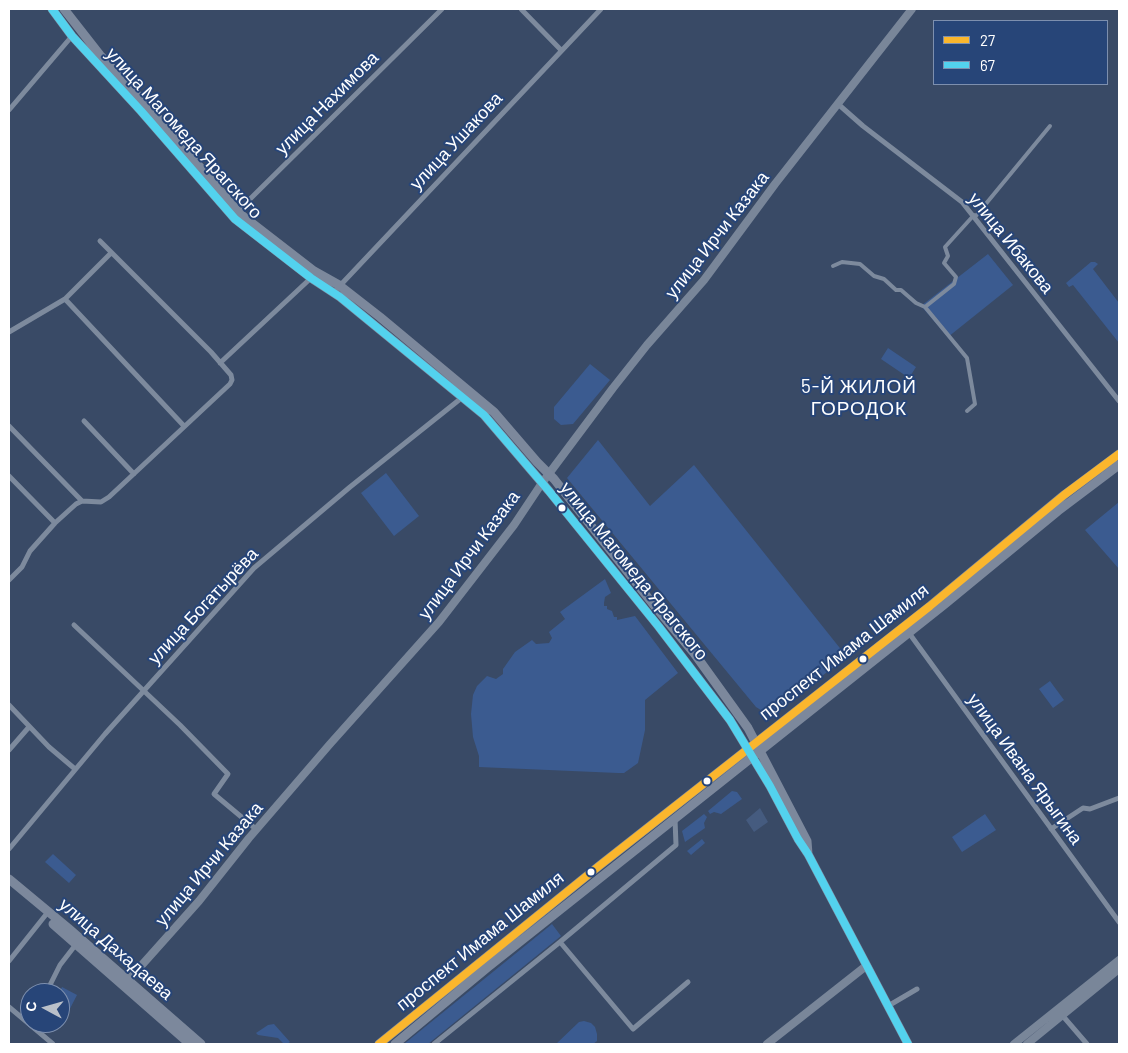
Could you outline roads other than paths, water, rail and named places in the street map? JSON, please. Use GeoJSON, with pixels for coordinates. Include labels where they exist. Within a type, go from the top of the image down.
{"type":"FeatureCollection","features":[{"type":"Feature","properties":{"kind":"main road","name":"улица Магомеда Ярагского"},"geometry":{"type":"LineString","coordinates":[[52,9],[72,36],[237,216],[313,274],[336,289],[466,395],[494,412],[549,474],[694,653],[738,713],[756,742],[807,841],[808,854]]}},
{"type":"Feature","properties":{"kind":"main road","name":"улица Магомеда Ярагского"},"geometry":{"type":"LineString","coordinates":[[64,9],[100,55],[146,104],[237,216]]}},
{"type":"Feature","properties":{"kind":"main road","name":"улица Ирчи Казака"},"geometry":{"type":"LineString","coordinates":[[125,984],[199,901],[249,838],[330,744],[439,622],[514,525],[542,482],[647,345],[704,280],[775,184],[912,9]]}},
{"type":"Feature","properties":{"kind":"main road","name":"улица Магомеда Ярагского"},"geometry":{"type":"LineString","coordinates":[[466,395],[542,482],[730,720],[808,854],[908,1044]]}},
{"type":"Feature","properties":{"kind":"main road","name":"проспект Имама Шамиля"},"geometry":{"type":"LineString","coordinates":[[395,1044],[488,967],[908,633],[1119,454]]}},
{"type":"Feature","properties":{"kind":"main road","name":"проспект Имама Шамиля"},"geometry":{"type":"LineString","coordinates":[[379,1044],[599,866],[1055,508],[1119,465]]}},
{"type":"Feature","properties":{"kind":"main road","name":"улица Дахадаева"},"geometry":{"type":"LineString","coordinates":[[9,879],[47,915]]}},
{"type":"Feature","properties":{"kind":"main road","name":"улица Дахадаева"},"geometry":{"type":"LineString","coordinates":[[9,886],[78,941],[190,1044]]}},
{"type":"Feature","properties":{"kind":"main road"},"geometry":{"type":"LineString","coordinates":[[1014,1044],[1119,960]]}},
{"type":"Feature","properties":{"kind":"main road"},"geometry":{"type":"LineString","coordinates":[[767,1044],[866,966]]}},
{"type":"Feature","properties":{"kind":"main road"},"geometry":{"type":"LineString","coordinates":[[1028,1044],[1119,969]]}},
{"type":"Feature","properties":{"kind":"main road","name":"улица Дахадаева"},"geometry":{"type":"LineString","coordinates":[[125,984],[200,1044]]}},
{"type":"Feature","properties":{"kind":"street","name":"улица Нахимова"},"geometry":{"type":"LineString","coordinates":[[237,216],[245,204],[442,9]]}},
{"type":"Feature","properties":{"kind":"street"},"geometry":{"type":"LineString","coordinates":[[521,9],[561,50]]}},
{"type":"Feature","properties":{"kind":"street","name":"улица Ушакова"},"geometry":{"type":"LineString","coordinates":[[336,289],[601,9]]}},
{"type":"Feature","properties":{"kind":"street"},"geometry":{"type":"LineString","coordinates":[[9,110],[72,36]]}},
{"type":"Feature","properties":{"kind":"street","name":"улица Ибакова"},"geometry":{"type":"LineString","coordinates":[[838,104],[863,126],[962,202],[975,216],[1023,281],[1119,401]]}},
{"type":"Feature","properties":{"kind":"street"},"geometry":{"type":"LineString","coordinates":[[925,307],[954,284],[956,277],[944,263],[948,256],[945,247],[975,216],[1050,126]]}},
{"type":"Feature","properties":{"kind":"street"},"geometry":{"type":"LineString","coordinates":[[9,580],[22,567],[30,551],[55,523],[76,504],[82,501],[101,502],[109,497],[230,384],[232,380],[231,375],[211,352],[100,241]]}},
{"type":"Feature","properties":{"kind":"street"},"geometry":{"type":"LineString","coordinates":[[9,332],[65,299],[111,253]]}},
{"type":"Feature","properties":{"kind":"street"},"geometry":{"type":"LineString","coordinates":[[833,266],[842,262],[860,264],[874,276],[884,278],[896,290],[901,290],[916,303],[925,307],[967,358],[975,404],[967,411]]}},
{"type":"Feature","properties":{"kind":"street"},"geometry":{"type":"LineString","coordinates":[[220,363],[313,274]]}},
{"type":"Feature","properties":{"kind":"street"},"geometry":{"type":"LineString","coordinates":[[65,299],[184,426]]}},
{"type":"Feature","properties":{"kind":"street","name":"улица Богатырёва"},"geometry":{"type":"LineString","coordinates":[[9,849],[75,769],[254,568],[343,492],[466,395]]}},
{"type":"Feature","properties":{"kind":"street"},"geometry":{"type":"LineString","coordinates":[[84,422],[134,474]]}},
{"type":"Feature","properties":{"kind":"street"},"geometry":{"type":"LineString","coordinates":[[9,426],[82,501]]}},
{"type":"Feature","properties":{"kind":"street"},"geometry":{"type":"LineString","coordinates":[[9,476],[55,523]]}},
{"type":"Feature","properties":{"kind":"street"},"geometry":{"type":"LineString","coordinates":[[74,625],[180,725],[228,774],[214,794],[257,830]]}},
{"type":"Feature","properties":{"kind":"street","name":"улица Ивана Ярыгина"},"geometry":{"type":"LineString","coordinates":[[908,633],[1119,922]]}},
{"type":"Feature","properties":{"kind":"street"},"geometry":{"type":"LineString","coordinates":[[9,705],[49,747],[75,769]]}},
{"type":"Feature","properties":{"kind":"street"},"geometry":{"type":"LineString","coordinates":[[9,750],[29,727]]}},
{"type":"Feature","properties":{"kind":"street"},"geometry":{"type":"LineString","coordinates":[[1051,829],[1083,808],[1090,809],[1119,798]]}},
{"type":"Feature","properties":{"kind":"street"},"geometry":{"type":"LineString","coordinates":[[434,1044],[676,845],[675,819]]}},
{"type":"Feature","properties":{"kind":"street"},"geometry":{"type":"LineString","coordinates":[[9,961],[47,915]]}},
{"type":"Feature","properties":{"kind":"street"},"geometry":{"type":"LineString","coordinates":[[51,983],[60,965],[78,941]]}},
{"type":"Feature","properties":{"kind":"street"},"geometry":{"type":"LineString","coordinates":[[560,942],[634,1029],[688,982]]}},
{"type":"Feature","properties":{"kind":"street"},"geometry":{"type":"LineString","coordinates":[[888,1006],[917,990]]}},
{"type":"Feature","properties":{"kind":"street"},"geometry":{"type":"LineString","coordinates":[[9,1006],[20,1014]]}},
{"type":"Feature","properties":{"kind":"street"},"geometry":{"type":"LineString","coordinates":[[1062,1015],[1087,1044]]}},
{"type":"Feature","properties":{"kind":"street"},"geometry":{"type":"LineString","coordinates":[[42,1033],[53,1044]]}},
{"type":"Feature","properties":{"kind":"district","name":"5-Й ЖИЛОЙ ГОРОДОК"},"geometry":{"type":"Point","coordinates":[859,398]}}]}
